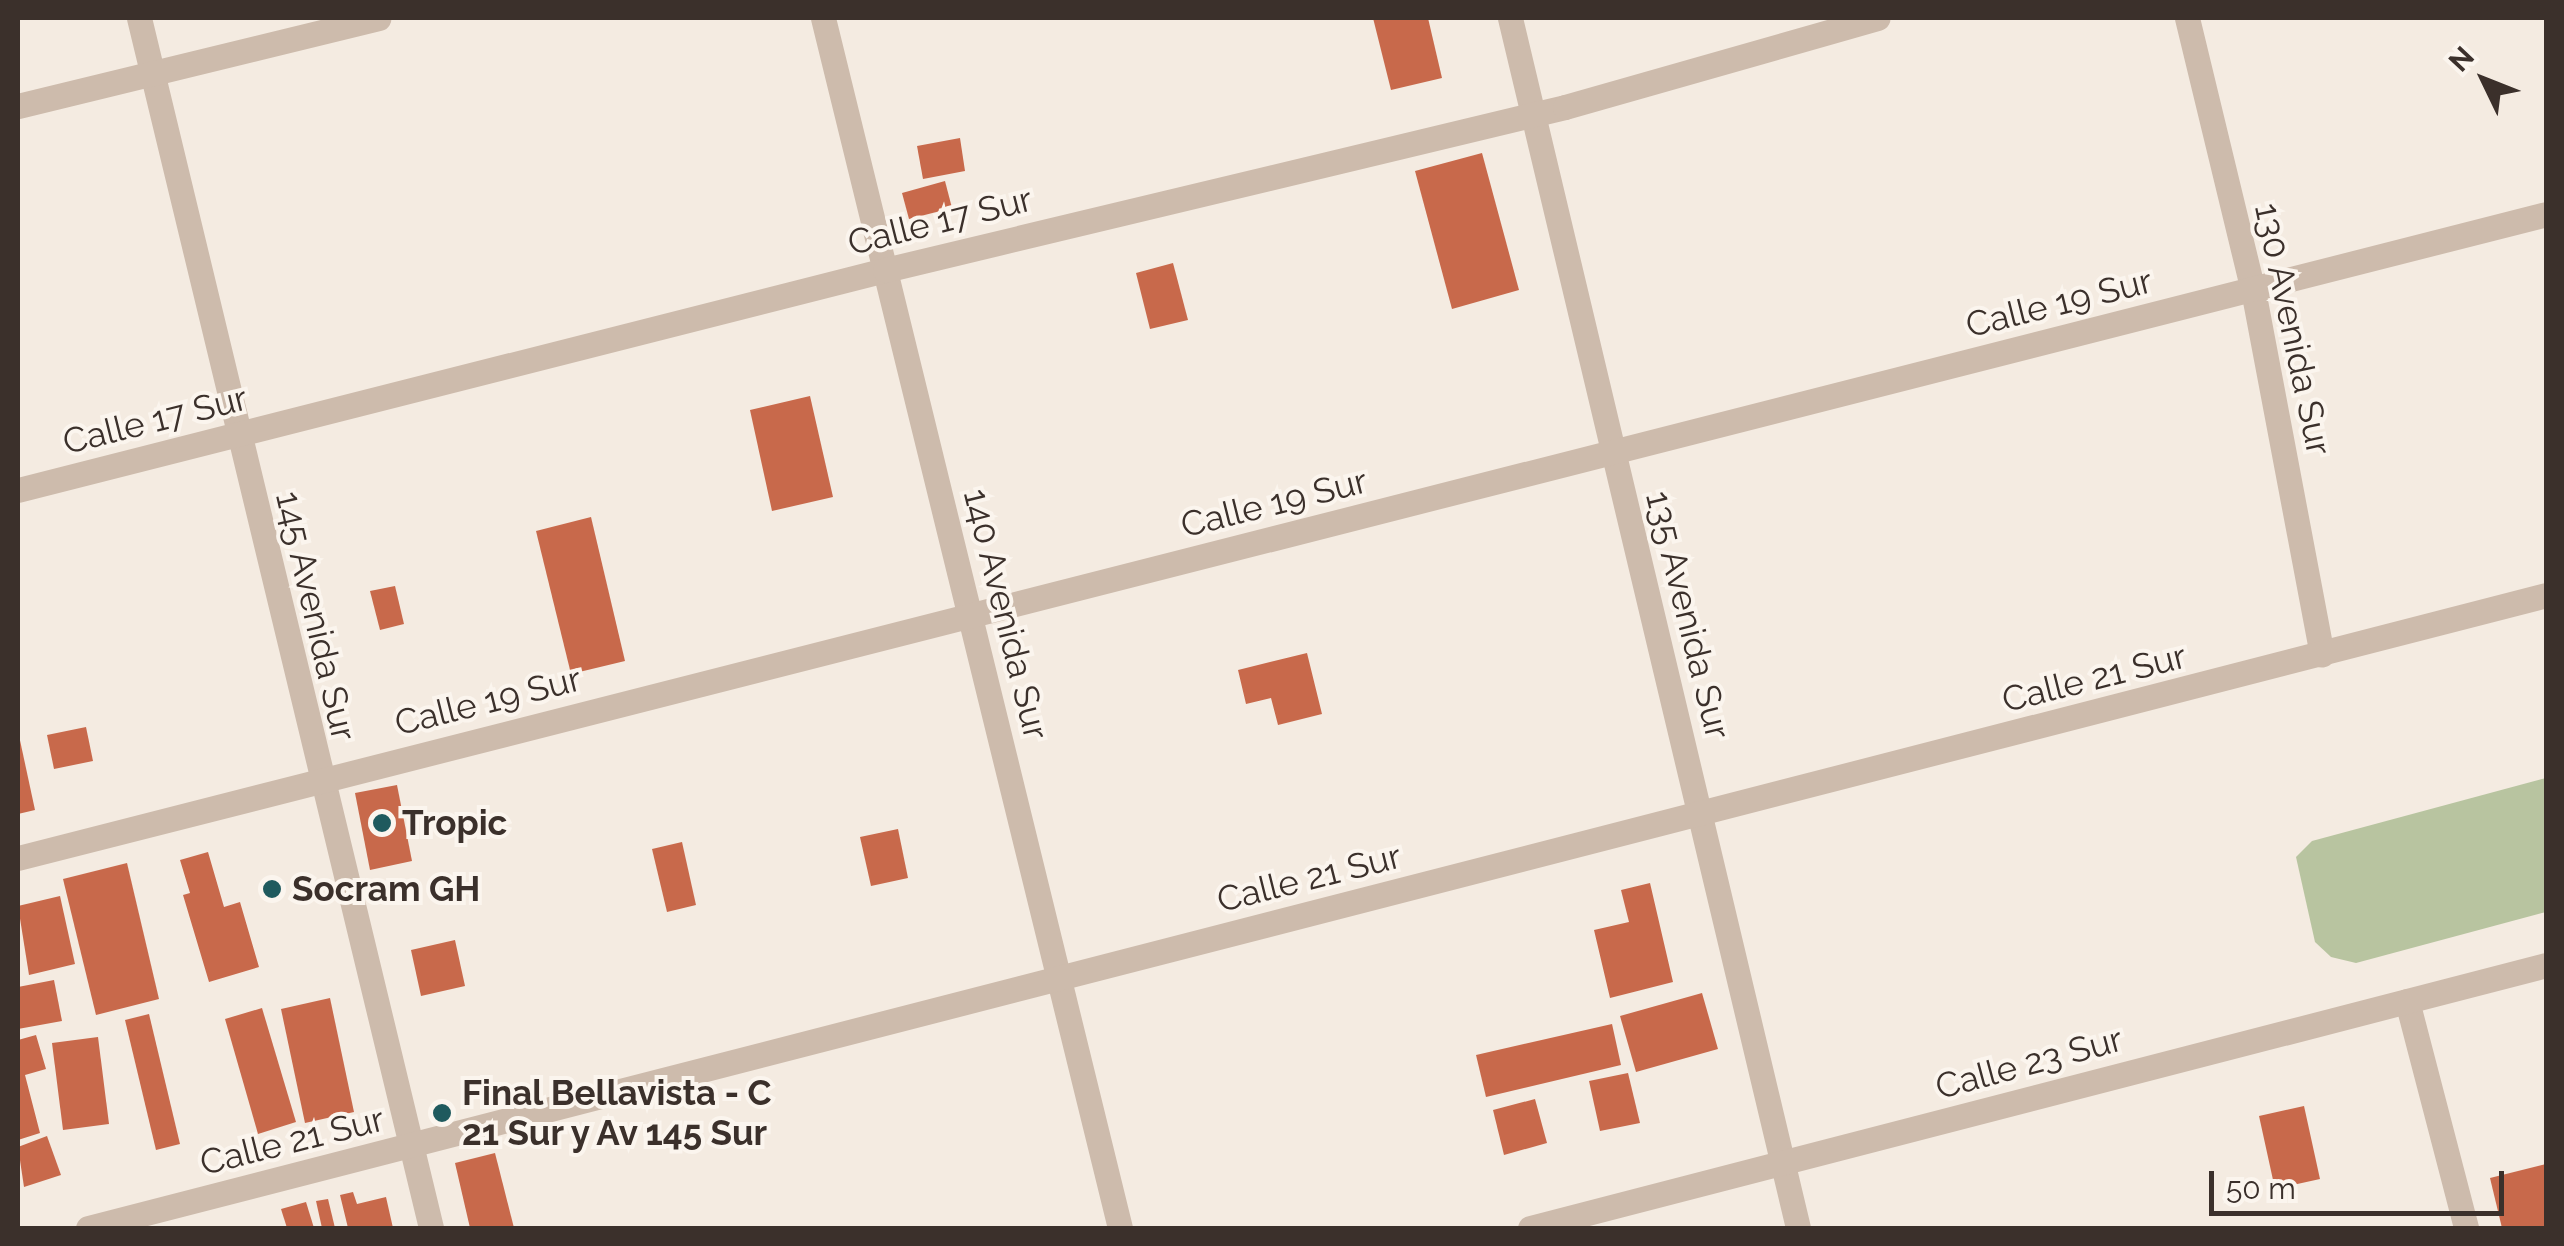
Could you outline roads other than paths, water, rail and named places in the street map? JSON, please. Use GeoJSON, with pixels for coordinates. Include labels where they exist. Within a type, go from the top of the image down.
{"type":"FeatureCollection","features":[{"type":"Feature","properties":{"kind":"street","name":"145 Avenida Sur"},"geometry":{"type":"LineString","coordinates":[[139,18],[318,781],[431,1228]]}},
{"type":"Feature","properties":{"kind":"street"},"geometry":{"type":"LineString","coordinates":[[18,106],[378,18]]}},
{"type":"Feature","properties":{"kind":"street","name":"140 Avenida Sur"},"geometry":{"type":"LineString","coordinates":[[823,18],[1120,1228]]}},
{"type":"Feature","properties":{"kind":"street","name":"135 Avenida Sur"},"geometry":{"type":"LineString","coordinates":[[1510,18],[1798,1228]]}},
{"type":"Feature","properties":{"kind":"street","name":"Calle 17 Sur"},"geometry":{"type":"LineString","coordinates":[[18,490],[886,270],[1531,112],[1878,18]]}},
{"type":"Feature","properties":{"kind":"street","name":"130 Avenida Sur"},"geometry":{"type":"LineString","coordinates":[[2188,18],[2253,290],[2322,656]]}},
{"type":"Feature","properties":{"kind":"street","name":"Calle 19 Sur"},"geometry":{"type":"LineString","coordinates":[[18,858],[2546,214]]}},
{"type":"Feature","properties":{"kind":"street","name":"Calle 21 Sur"},"geometry":{"type":"LineString","coordinates":[[88,1228],[2322,656],[2546,594]]}},
{"type":"Feature","properties":{"kind":"street","name":"Calle 23 Sur"},"geometry":{"type":"LineString","coordinates":[[1530,1228],[2546,965]]}},
{"type":"Feature","properties":{"kind":"street"},"geometry":{"type":"LineString","coordinates":[[2407,1001],[2466,1228]]}},
{"type":"Feature","properties":{"kind":"place","name":"Tropic"},"geometry":{"type":"Point","coordinates":[382,823]}},
{"type":"Feature","properties":{"kind":"place","name":"Socram GH"},"geometry":{"type":"Point","coordinates":[272,889]}},
{"type":"Feature","properties":{"kind":"place","name":"Final Bellavista - C 21 Sur y Av 145 Sur"},"geometry":{"type":"Point","coordinates":[442,1113]}}]}
